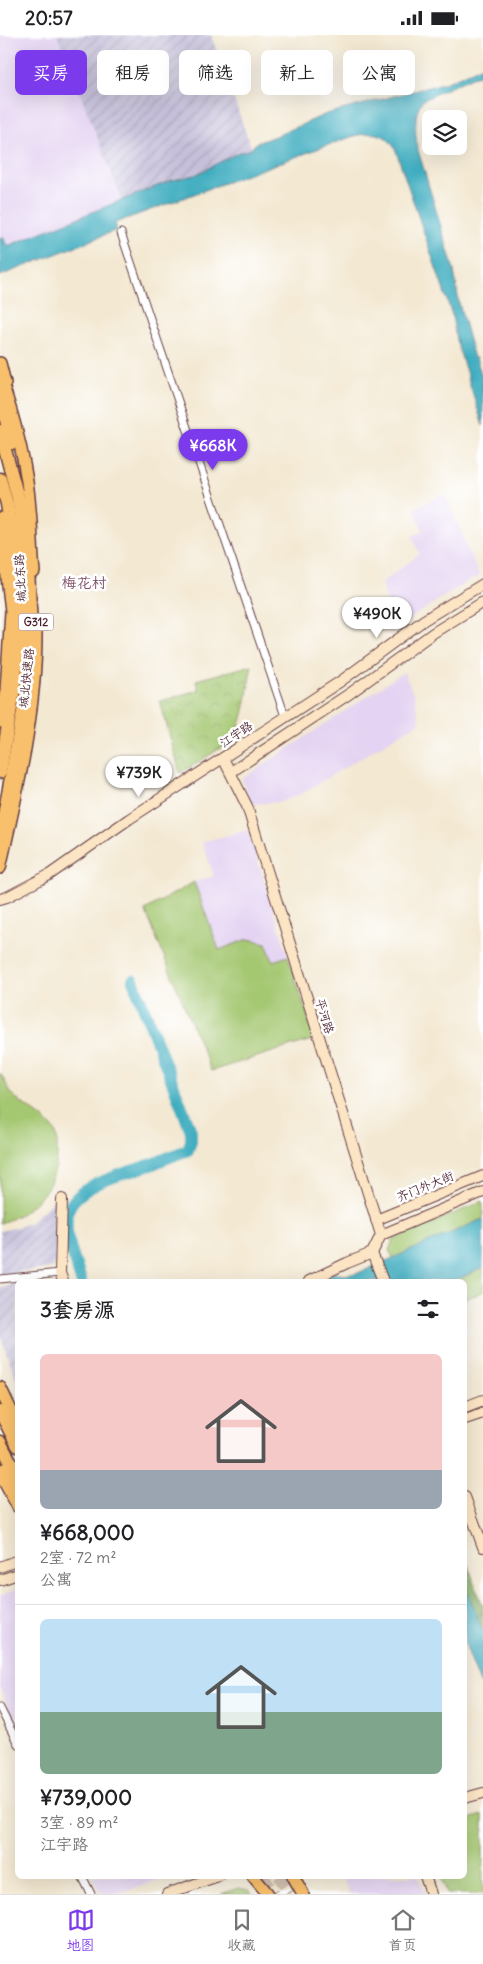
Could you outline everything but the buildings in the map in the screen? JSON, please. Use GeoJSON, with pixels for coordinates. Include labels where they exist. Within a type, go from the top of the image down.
{"type":"FeatureCollection","features":[{"type":"Feature","properties":{"kind":"highway"},"geometry":{"type":"LineString","coordinates":[[0,397],[24,496],[22,569]]}},
{"type":"Feature","properties":{"kind":"highway","name":"城北快速路"},"geometry":{"type":"LineString","coordinates":[[0,431],[18,498],[22,569],[20,628],[13,696],[0,772]]}},
{"type":"Feature","properties":{"kind":"highway","name":"城北快速路"},"geometry":{"type":"LineString","coordinates":[[0,479],[22,569],[31,625],[26,696],[0,837]]}},
{"type":"Feature","properties":{"kind":"highway"},"geometry":{"type":"LineString","coordinates":[[0,500],[22,569]]}},
{"type":"Feature","properties":{"kind":"highway"},"geometry":{"type":"LineString","coordinates":[[0,1388],[15,1420]]}},
{"type":"Feature","properties":{"kind":"highway"},"geometry":{"type":"LineString","coordinates":[[0,1412],[15,1440]]}},
{"type":"Feature","properties":{"kind":"highway"},"geometry":{"type":"LineString","coordinates":[[0,1442],[4,1458],[15,1484]]}},
{"type":"Feature","properties":{"kind":"highway"},"geometry":{"type":"LineString","coordinates":[[4,1458],[15,1472]]}},
{"type":"Feature","properties":{"kind":"main road"},"geometry":{"type":"LineString","coordinates":[[0,363],[12,412]]}},
{"type":"Feature","properties":{"kind":"main road","name":"城北东路"},"geometry":{"type":"LineString","coordinates":[[0,377],[12,412],[22,452],[30,508],[36,605],[36,647],[32,699],[21,769],[0,867]]}},
{"type":"Feature","properties":{"kind":"main road","name":"城北东路"},"geometry":{"type":"LineString","coordinates":[[0,518],[11,611],[6,690],[0,722]]}},
{"type":"Feature","properties":{"kind":"main road","name":"江宇路"},"geometry":{"type":"LineString","coordinates":[[0,899],[49,875],[128,819],[341,681],[424,620],[483,584]]}},
{"type":"Feature","properties":{"kind":"main road"},"geometry":{"type":"LineString","coordinates":[[231,772],[350,694],[432,633],[483,602]]}},
{"type":"Feature","properties":{"kind":"main road","name":"平河路"},"geometry":{"type":"LineString","coordinates":[[223,758],[247,806],[381,1235]]}},
{"type":"Feature","properties":{"kind":"main road","name":"齐门外大街"},"geometry":{"type":"LineString","coordinates":[[376,1220],[483,1175]]}},
{"type":"Feature","properties":{"kind":"main road"},"geometry":{"type":"LineString","coordinates":[[382,1279],[374,1258],[381,1235],[483,1192]]}},
{"type":"Feature","properties":{"kind":"main road"},"geometry":{"type":"LineString","coordinates":[[62,1199],[62,1277]]}},
{"type":"Feature","properties":{"kind":"main road"},"geometry":{"type":"LineString","coordinates":[[313,1279],[347,1263],[374,1258]]}},
{"type":"Feature","properties":{"kind":"main road"},"geometry":{"type":"LineString","coordinates":[[0,1381],[15,1408]]}},
{"type":"Feature","properties":{"kind":"main road"},"geometry":{"type":"LineString","coordinates":[[467,1406],[483,1401]]}},
{"type":"Feature","properties":{"kind":"main road"},"geometry":{"type":"LineString","coordinates":[[467,1418],[483,1413]]}},
{"type":"Feature","properties":{"kind":"main road"},"geometry":{"type":"LineString","coordinates":[[0,1474],[15,1502]]}},
{"type":"Feature","properties":{"kind":"main road"},"geometry":{"type":"LineString","coordinates":[[467,1503],[483,1547]]}},
{"type":"Feature","properties":{"kind":"main road"},"geometry":{"type":"LineString","coordinates":[[0,1567],[15,1561]]}},
{"type":"Feature","properties":{"kind":"main road"},"geometry":{"type":"LineString","coordinates":[[0,1580],[15,1575]]}},
{"type":"Feature","properties":{"kind":"main road"},"geometry":{"type":"LineString","coordinates":[[467,1797],[483,1793]]}},
{"type":"Feature","properties":{"kind":"main road"},"geometry":{"type":"LineString","coordinates":[[167,1894],[210,1879]]}},
{"type":"Feature","properties":{"kind":"main road"},"geometry":{"type":"LineString","coordinates":[[256,1879],[268,1894]]}},
{"type":"Feature","properties":{"kind":"main road"},"geometry":{"type":"LineString","coordinates":[[295,1879],[303,1894]]}},
{"type":"Feature","properties":{"kind":"main road"},"geometry":{"type":"LineString","coordinates":[[426,1879],[431,1894]]}},
{"type":"Feature","properties":{"kind":"street"},"geometry":{"type":"LineString","coordinates":[[121,233],[285,716]]}},
{"type":"Feature","properties":{"kind":"street"},"geometry":{"type":"LineString","coordinates":[[0,1279],[62,1277]]}},
{"type":"Feature","properties":{"kind":"street"},"geometry":{"type":"LineString","coordinates":[[0,1708],[15,1738]]}},
{"type":"Feature","properties":{"kind":"street"},"geometry":{"type":"LineString","coordinates":[[84,1879],[91,1894]]}},
{"type":"Feature","properties":{"kind":"shaded area"},"geometry":{"type":"Polygon","coordinates":[[[0,35],[57,35],[63,50],[15,50],[15,95],[81,95],[122,200],[6,246],[3,237],[0,238],[0,35]]]}},
{"type":"Feature","properties":{"kind":"shaded area"},"geometry":{"type":"Polygon","coordinates":[[[57,35],[211,35],[216,50],[179,50],[179,95],[232,95],[251,147],[250,150],[239,152],[195,175],[176,178],[122,200],[81,95],[87,95],[87,50],[63,50],[57,35]]]}},
{"type":"Feature","properties":{"kind":"shaded area"},"geometry":{"type":"Polygon","coordinates":[[[445,494],[479,576],[452,591],[395,629],[381,583],[420,554],[412,536],[423,531],[414,508],[445,494]]]}},
{"type":"Feature","properties":{"kind":"shaded area"},"geometry":{"type":"Polygon","coordinates":[[[404,672],[414,696],[420,722],[299,795],[281,802],[251,804],[242,779],[404,672]]]}},
{"type":"Feature","properties":{"kind":"shaded area"},"geometry":{"type":"Polygon","coordinates":[[[248,830],[288,956],[273,961],[219,950],[194,882],[214,876],[202,842],[248,830]]]}},
{"type":"Feature","properties":{"kind":"shaded area"},"geometry":{"type":"Polygon","coordinates":[[[59,1196],[55,1262],[52,1267],[0,1274],[0,1231],[30,1222],[59,1196]]]}},
{"type":"Feature","properties":{"kind":"shaded area"},"geometry":{"type":"Polygon","coordinates":[[[15,1284],[15,1376],[0,1335],[0,1287],[15,1284]]]}},
{"type":"Feature","properties":{"kind":"shaded area"},"geometry":{"type":"Polygon","coordinates":[[[15,1590],[15,1723],[0,1688],[0,1596],[15,1590]]]}},
{"type":"Feature","properties":{"kind":"shaded area"},"geometry":{"type":"Polygon","coordinates":[[[94,1879],[161,1879],[118,1894],[107,1894],[99,1890],[94,1879]]]}},
{"type":"Feature","properties":{"kind":"shaded area"},"geometry":{"type":"Polygon","coordinates":[[[342,1879],[419,1879],[425,1894],[350,1894],[342,1879]]]}},
{"type":"Feature","properties":{"kind":"green space"},"geometry":{"type":"Polygon","coordinates":[[[252,665],[243,715],[231,742],[180,773],[160,701],[198,690],[196,680],[252,665]]]}},
{"type":"Feature","properties":{"kind":"green space"},"geometry":{"type":"Polygon","coordinates":[[[194,882],[219,950],[248,939],[266,943],[273,961],[288,956],[315,1039],[211,1071],[145,910],[194,882]]]}},
{"type":"Feature","properties":{"kind":"green space"},"geometry":{"type":"Polygon","coordinates":[[[0,1073],[11,1093],[39,1115],[55,1131],[57,1143],[53,1175],[41,1196],[23,1212],[0,1223],[0,1073]]]}},
{"type":"Feature","properties":{"kind":"green space"},"geometry":{"type":"Polygon","coordinates":[[[483,1201],[483,1219],[393,1258],[389,1250],[393,1240],[483,1201]]]}},
{"type":"Feature","properties":{"kind":"green space"},"geometry":{"type":"Polygon","coordinates":[[[483,1268],[483,1292],[467,1298],[467,1279],[458,1279],[483,1268]]]}},
{"type":"Feature","properties":{"kind":"green space"},"geometry":{"type":"Polygon","coordinates":[[[467,1562],[483,1606],[483,1632],[467,1590],[467,1562]]]}},
{"type":"Feature","properties":{"kind":"green space"},"geometry":{"type":"Polygon","coordinates":[[[483,1815],[483,1894],[447,1894],[442,1879],[467,1879],[467,1819],[483,1815]]]}},
{"type":"Feature","properties":{"kind":"green space"},"geometry":{"type":"Polygon","coordinates":[[[238,1888],[249,1890],[252,1894],[221,1894],[238,1888]]]}},
{"type":"Feature","properties":{"kind":"water"},"geometry":{"type":"Polygon","coordinates":[[[483,66],[483,74],[472,77],[423,100],[416,118],[416,126],[419,153],[454,270],[459,303],[474,358],[476,358],[483,379],[483,426],[456,340],[452,315],[396,151],[390,142],[376,134],[359,135],[340,141],[115,223],[117,230],[0,276],[0,238],[3,237],[7,246],[172,180],[195,175],[239,152],[250,150],[256,143],[326,114],[398,95],[415,95],[415,90],[447,82],[483,66]]]}},
{"type":"Feature","properties":{"kind":"water"},"geometry":{"type":"Polygon","coordinates":[[[483,1219],[483,1268],[458,1279],[319,1279],[334,1273],[345,1275],[358,1273],[483,1219]]]}},
{"type":"Feature","properties":{"kind":"water"},"geometry":{"type":"Polygon","coordinates":[[[467,1590],[483,1632],[483,1692],[467,1649],[467,1590]]]}},
{"type":"Feature","properties":{"kind":"waterway"},"geometry":{"type":"LineString","coordinates":[[80,1279],[70,1246],[67,1228],[68,1211],[73,1202],[81,1193],[105,1180],[188,1150],[191,1141],[191,1131],[133,980]]}},
{"type":"Feature","properties":{"kind":"tunnel"},"geometry":{"type":"LineString","coordinates":[[265,1879],[274,1894]]}},
{"type":"Feature","properties":{"kind":"tunnel"},"geometry":{"type":"LineString","coordinates":[[281,1879],[290,1894]]}},
{"type":"Feature","properties":{"kind":"district","name":"梅花村"},"geometry":{"type":"Point","coordinates":[84,582]}}]}
